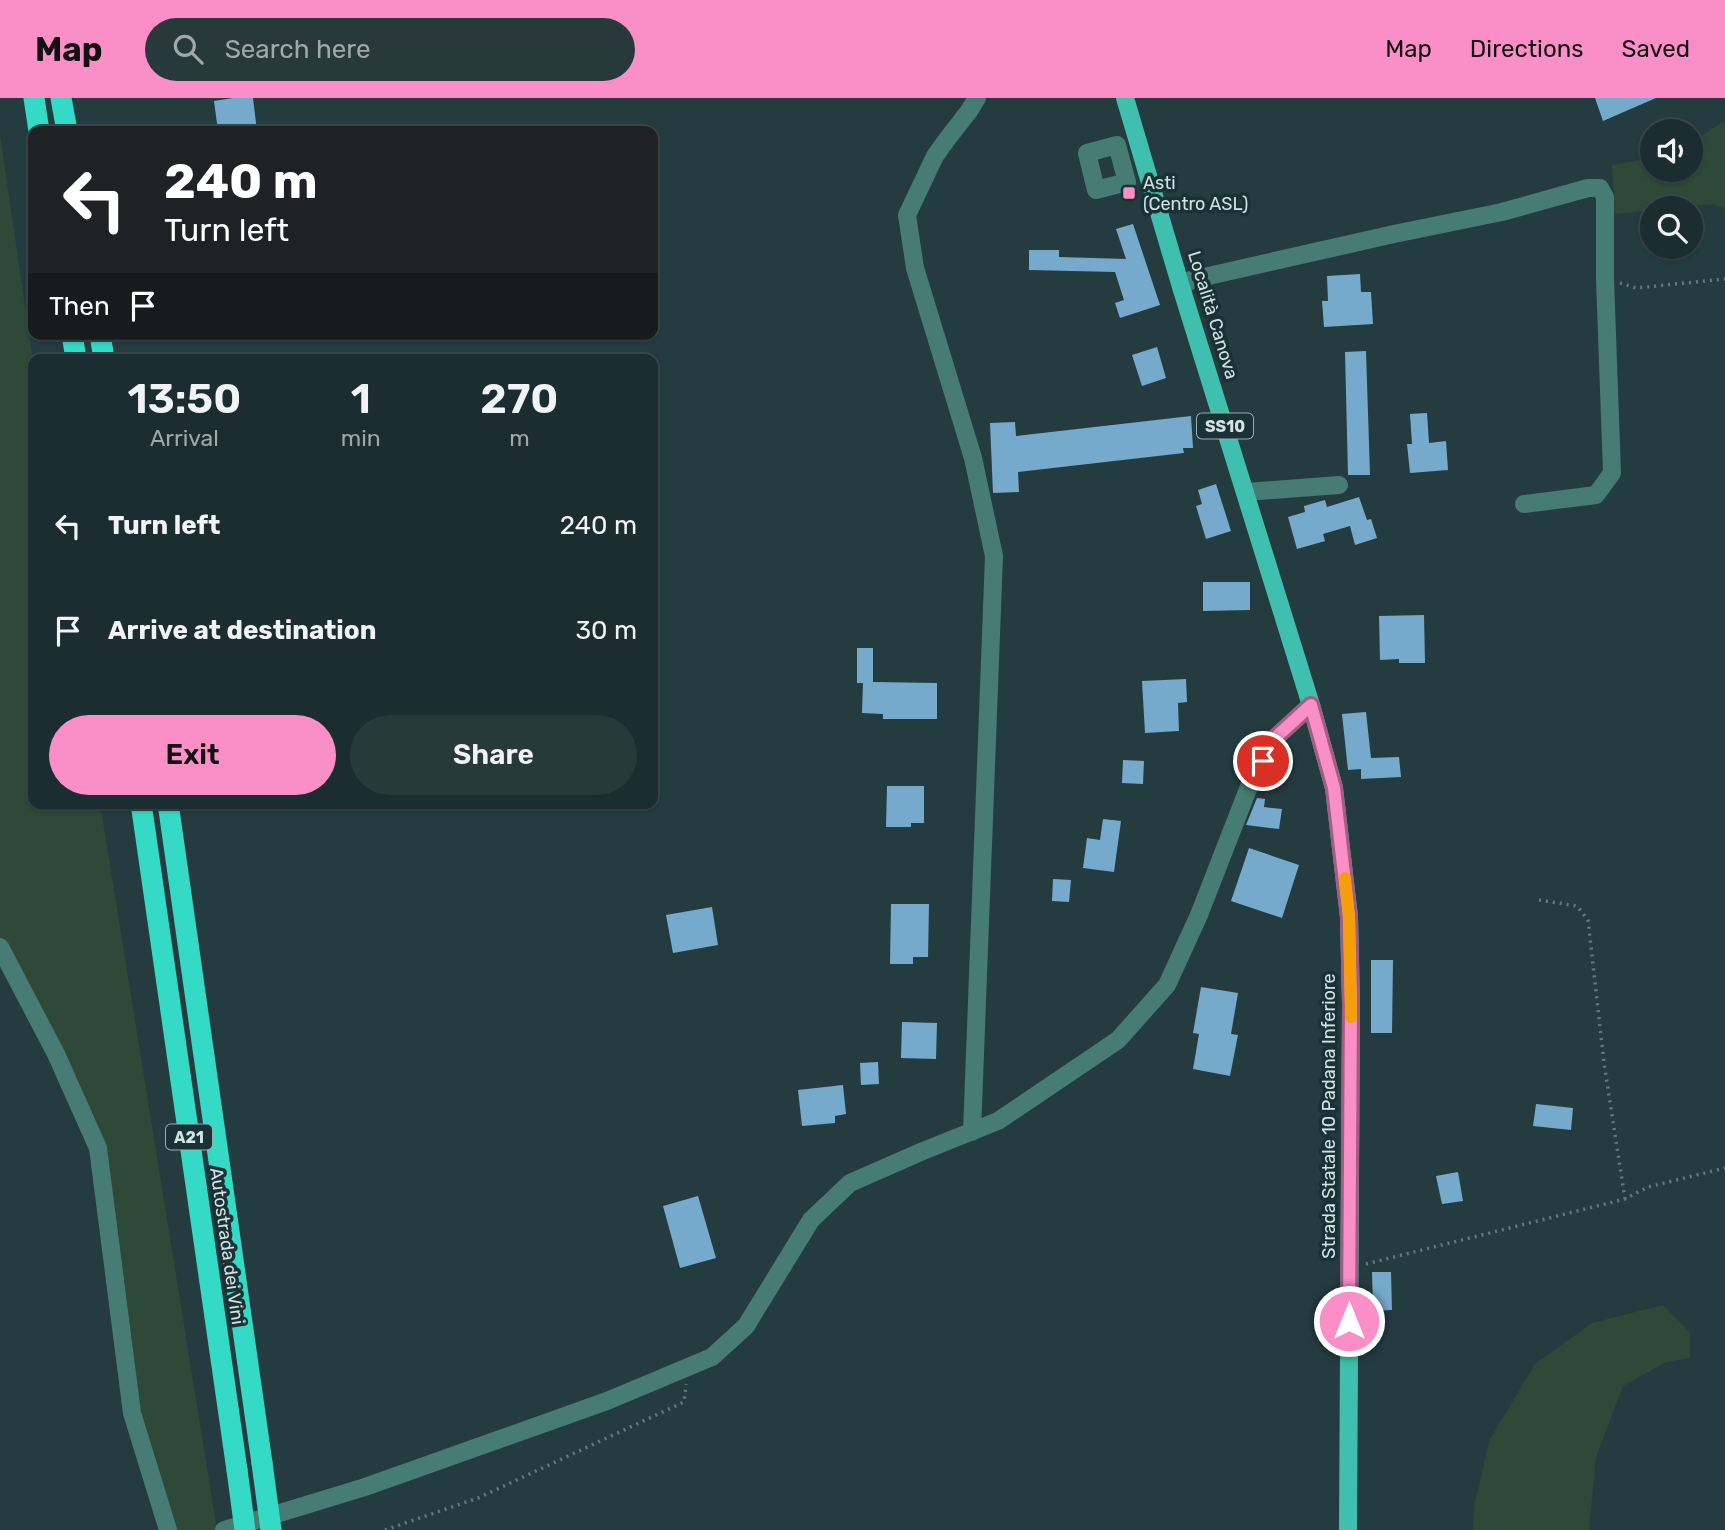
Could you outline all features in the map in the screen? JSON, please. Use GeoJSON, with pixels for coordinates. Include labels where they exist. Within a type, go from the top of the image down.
{"type":"FeatureCollection","features":[{"type":"Feature","properties":{"kind":"highway"},"geometry":{"type":"LineString","coordinates":[[34,98],[39,126]]}},
{"type":"Feature","properties":{"kind":"highway"},"geometry":{"type":"LineString","coordinates":[[61,98],[66,126]]}},
{"type":"Feature","properties":{"kind":"highway","name":"Autostrada dei Vini"},"geometry":{"type":"LineString","coordinates":[[142,809],[245,1530]]}},
{"type":"Feature","properties":{"kind":"highway","name":"Autostrada dei Vini"},"geometry":{"type":"LineString","coordinates":[[169,809],[271,1530]]}},
{"type":"Feature","properties":{"kind":"main road","name":"Località Canova"},"geometry":{"type":"LineString","coordinates":[[1125,98],[1311,705]]}},
{"type":"Feature","properties":{"kind":"main road","name":"Strada Statale 10 Padana Inferiore"},"geometry":{"type":"LineString","coordinates":[[1311,705],[1334,788],[1349,917],[1351,1004],[1348,1530]]}},
{"type":"Feature","properties":{"kind":"street"},"geometry":{"type":"LineString","coordinates":[[972,1132],[994,556],[973,458],[915,268],[907,215],[935,156],[977,98]]}},
{"type":"Feature","properties":{"kind":"street"},"geometry":{"type":"LineString","coordinates":[[1119,154],[1140,147]]}},
{"type":"Feature","properties":{"kind":"street"},"geometry":{"type":"LineString","coordinates":[[1181,286],[1191,280],[1502,212],[1588,188],[1600,188],[1605,197],[1612,473],[1596,495],[1524,504]]}},
{"type":"Feature","properties":{"kind":"street"},"geometry":{"type":"LineString","coordinates":[[1246,492],[1339,485]]}},
{"type":"Feature","properties":{"kind":"street"},"geometry":{"type":"LineString","coordinates":[[224,1530],[365,1487],[607,1401],[712,1357],[746,1326],[811,1220],[850,1183],[998,1121],[1118,1040],[1167,985],[1199,915],[1250,784],[1275,738],[1311,705]]}},
{"type":"Feature","properties":{"kind":"street"},"geometry":{"type":"LineString","coordinates":[[0,947],[55,1054],[98,1148],[132,1413],[168,1530]]}},
{"type":"Feature","properties":{"kind":"path"},"geometry":{"type":"LineString","coordinates":[[1605,279],[1636,288],[1725,279]]}},
{"type":"Feature","properties":{"kind":"path"},"geometry":{"type":"LineString","coordinates":[[1539,900],[1577,906],[1588,920],[1604,1063],[1625,1199]]}},
{"type":"Feature","properties":{"kind":"path"},"geometry":{"type":"LineString","coordinates":[[1349,1268],[1625,1199],[1648,1187],[1725,1168]]}},
{"type":"Feature","properties":{"kind":"path"},"geometry":{"type":"LineString","coordinates":[[385,1530],[478,1497],[684,1402],[689,1367]]}},
{"type":"Feature","properties":{"kind":"green space"},"geometry":{"type":"Polygon","coordinates":[[[1725,121],[1725,215],[1724,208],[1703,205],[1703,196],[1640,196],[1640,211],[1615,214],[1612,165],[1640,160],[1640,182],[1703,182],[1703,135],[1725,121]]]}},
{"type":"Feature","properties":{"kind":"green space"},"geometry":{"type":"Polygon","coordinates":[[[0,135],[32,354],[28,354],[28,809],[101,809],[217,1530],[168,1530],[132,1413],[98,1148],[0,947],[0,135]]]}},
{"type":"Feature","properties":{"kind":"green space"},"geometry":{"type":"Polygon","coordinates":[[[1663,1305],[1690,1333],[1690,1358],[1666,1362],[1623,1386],[1596,1457],[1589,1530],[1473,1530],[1474,1505],[1490,1439],[1535,1364],[1592,1323],[1663,1305]]]}},
{"type":"Feature","properties":{"kind":"building"},"geometry":{"type":"Polygon","coordinates":[[[253,98],[256,126],[217,126],[214,101],[253,98]]]}},
{"type":"Feature","properties":{"kind":"building"},"geometry":{"type":"Polygon","coordinates":[[[1595,98],[1656,98],[1603,121],[1595,98]]]}},
{"type":"Feature","properties":{"kind":"building"},"geometry":{"type":"Polygon","coordinates":[[[1133,224],[1160,305],[1120,318],[1115,303],[1124,300],[1115,272],[1029,270],[1029,250],[1059,250],[1059,257],[1126,259],[1116,229],[1133,224]]]}},
{"type":"Feature","properties":{"kind":"building"},"geometry":{"type":"Polygon","coordinates":[[[1360,274],[1361,292],[1371,292],[1373,324],[1324,327],[1322,301],[1328,301],[1327,276],[1360,274]]]}},
{"type":"Feature","properties":{"kind":"building"},"geometry":{"type":"Polygon","coordinates":[[[1157,347],[1166,378],[1142,386],[1132,355],[1157,347]]]}},
{"type":"Feature","properties":{"kind":"building"},"geometry":{"type":"Polygon","coordinates":[[[1366,351],[1370,475],[1348,475],[1345,352],[1366,351]]]}},
{"type":"Feature","properties":{"kind":"building"},"geometry":{"type":"Polygon","coordinates":[[[1427,413],[1429,443],[1446,441],[1448,470],[1410,473],[1407,444],[1412,444],[1410,414],[1427,413]]]}},
{"type":"Feature","properties":{"kind":"building"},"geometry":{"type":"Polygon","coordinates":[[[1191,416],[1193,448],[1183,448],[1184,453],[1018,472],[1019,492],[993,493],[990,423],[1015,422],[1016,436],[1191,416]]]}},
{"type":"Feature","properties":{"kind":"building"},"geometry":{"type":"Polygon","coordinates":[[[1216,484],[1231,531],[1206,539],[1196,506],[1202,504],[1198,490],[1216,484]]]}},
{"type":"Feature","properties":{"kind":"building"},"geometry":{"type":"Polygon","coordinates":[[[1359,497],[1367,520],[1371,519],[1377,538],[1355,545],[1350,526],[1323,534],[1325,541],[1297,549],[1288,517],[1305,512],[1304,506],[1325,500],[1327,507],[1359,497]]]}},
{"type":"Feature","properties":{"kind":"building"},"geometry":{"type":"Polygon","coordinates":[[[1203,582],[1250,582],[1250,610],[1203,611],[1203,582]]]}},
{"type":"Feature","properties":{"kind":"building"},"geometry":{"type":"Polygon","coordinates":[[[1424,615],[1425,663],[1399,663],[1399,659],[1380,660],[1379,616],[1424,615]]]}},
{"type":"Feature","properties":{"kind":"building"},"geometry":{"type":"Polygon","coordinates":[[[857,648],[873,648],[873,682],[937,683],[937,719],[883,719],[883,714],[862,713],[863,683],[857,683],[857,648]]]}},
{"type":"Feature","properties":{"kind":"building"},"geometry":{"type":"Polygon","coordinates":[[[1186,679],[1187,702],[1178,703],[1179,731],[1145,733],[1142,681],[1186,679]]]}},
{"type":"Feature","properties":{"kind":"building"},"geometry":{"type":"Polygon","coordinates":[[[1366,712],[1371,758],[1399,757],[1401,777],[1361,779],[1361,769],[1348,770],[1342,714],[1366,712]]]}},
{"type":"Feature","properties":{"kind":"building"},"geometry":{"type":"Polygon","coordinates":[[[1123,760],[1144,761],[1143,784],[1122,783],[1123,760]]]}},
{"type":"Feature","properties":{"kind":"building"},"geometry":{"type":"Polygon","coordinates":[[[887,786],[924,786],[924,823],[911,823],[911,827],[886,827],[887,786]]]}},
{"type":"Feature","properties":{"kind":"building"},"geometry":{"type":"Polygon","coordinates":[[[1257,798],[1265,799],[1264,807],[1282,809],[1279,829],[1246,825],[1257,798]]]}},
{"type":"Feature","properties":{"kind":"building"},"geometry":{"type":"Polygon","coordinates":[[[1103,819],[1121,821],[1114,872],[1083,868],[1087,838],[1100,840],[1103,819]]]}},
{"type":"Feature","properties":{"kind":"building"},"geometry":{"type":"Polygon","coordinates":[[[1249,848],[1299,865],[1282,918],[1231,901],[1249,848]]]}},
{"type":"Feature","properties":{"kind":"building"},"geometry":{"type":"Polygon","coordinates":[[[1053,879],[1071,880],[1069,902],[1052,901],[1053,879]]]}},
{"type":"Feature","properties":{"kind":"building"},"geometry":{"type":"Polygon","coordinates":[[[891,904],[929,904],[928,957],[913,957],[913,964],[890,964],[891,904]]]}},
{"type":"Feature","properties":{"kind":"building"},"geometry":{"type":"Polygon","coordinates":[[[712,907],[718,945],[673,953],[666,915],[712,907]]]}},
{"type":"Feature","properties":{"kind":"building"},"geometry":{"type":"Polygon","coordinates":[[[1371,960],[1393,960],[1392,1033],[1371,1033],[1371,960]]]}},
{"type":"Feature","properties":{"kind":"building"},"geometry":{"type":"Polygon","coordinates":[[[1201,987],[1238,993],[1231,1034],[1238,1035],[1230,1076],[1193,1069],[1199,1034],[1193,1033],[1201,987]]]}},
{"type":"Feature","properties":{"kind":"building"},"geometry":{"type":"Polygon","coordinates":[[[902,1022],[937,1023],[936,1059],[901,1058],[902,1022]]]}},
{"type":"Feature","properties":{"kind":"building"},"geometry":{"type":"Polygon","coordinates":[[[878,1062],[879,1084],[861,1085],[860,1063],[878,1062]]]}},
{"type":"Feature","properties":{"kind":"building"},"geometry":{"type":"Polygon","coordinates":[[[843,1085],[846,1114],[835,1116],[835,1123],[802,1126],[798,1090],[843,1085]]]}},
{"type":"Feature","properties":{"kind":"building"},"geometry":{"type":"Polygon","coordinates":[[[1536,1104],[1573,1108],[1571,1130],[1533,1126],[1536,1104]]]}},
{"type":"Feature","properties":{"kind":"building"},"geometry":{"type":"Polygon","coordinates":[[[1458,1172],[1463,1201],[1442,1204],[1436,1176],[1458,1172]]]}},
{"type":"Feature","properties":{"kind":"building"},"geometry":{"type":"Polygon","coordinates":[[[698,1196],[716,1258],[680,1268],[663,1206],[698,1196]]]}},
{"type":"Feature","properties":{"kind":"building"},"geometry":{"type":"Polygon","coordinates":[[[1372,1272],[1391,1272],[1392,1310],[1373,1311],[1372,1272]]]}},
{"type":"Feature","properties":{"kind":"slow traffic"},"geometry":{"type":"LineString","coordinates":[[1345,878],[1349,917],[1351,1017]]}},
{"type":"Feature","properties":{"kind":"place","name":"Asti (Centro ASL)"},"geometry":{"type":"Point","coordinates":[1129,193]}},
{"type":"Feature","properties":{"kind":"route"},"geometry":{"type":"LineString","coordinates":[[1263,761],[1275,738],[1311,705],[1334,788],[1349,917],[1349,1321]]}}]}
